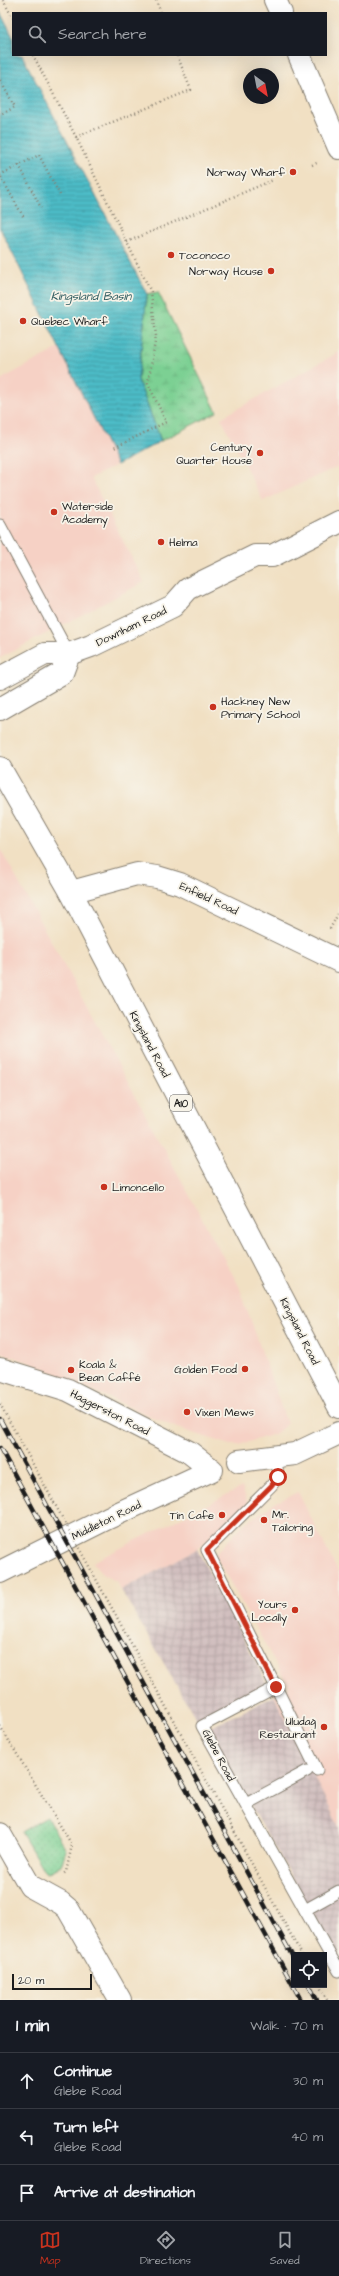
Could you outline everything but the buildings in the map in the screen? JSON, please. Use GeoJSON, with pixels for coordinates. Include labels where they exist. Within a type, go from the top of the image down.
{"type":"FeatureCollection","features":[{"type":"Feature","properties":{"kind":"main road"},"geometry":{"type":"LineString","coordinates":[[276,0],[281,12]]}},
{"type":"Feature","properties":{"kind":"main road"},"geometry":{"type":"LineString","coordinates":[[299,56],[339,148]]}},
{"type":"Feature","properties":{"kind":"main road","name":"Downham Road"},"geometry":{"type":"LineString","coordinates":[[0,678],[45,654],[69,654],[91,646],[173,606],[188,589],[254,556],[272,556],[339,522]]}},
{"type":"Feature","properties":{"kind":"main road"},"geometry":{"type":"LineString","coordinates":[[0,709],[62,673],[69,654]]}},
{"type":"Feature","properties":{"kind":"main road","name":"Kingsland Road"},"geometry":{"type":"LineString","coordinates":[[0,768],[71,892],[339,1407]]}},
{"type":"Feature","properties":{"kind":"main road","name":"Enfield Road"},"geometry":{"type":"LineString","coordinates":[[71,892],[137,874],[157,877],[180,884],[339,960]]}},
{"type":"Feature","properties":{"kind":"main road","name":"Haggerston Road"},"geometry":{"type":"LineString","coordinates":[[0,1369],[68,1390],[189,1452],[212,1470]]}},
{"type":"Feature","properties":{"kind":"main road"},"geometry":{"type":"LineString","coordinates":[[239,1461],[276,1458],[295,1454],[339,1433]]}},
{"type":"Feature","properties":{"kind":"main road","name":"Middleton Road"},"geometry":{"type":"LineString","coordinates":[[0,1572],[108,1518],[212,1470]]}},
{"type":"Feature","properties":{"kind":"main road"},"geometry":{"type":"LineString","coordinates":[[0,1834],[22,1875],[30,1886],[38,1892],[61,1903],[68,1909],[120,2000]]}},
{"type":"Feature","properties":{"kind":"lane"},"geometry":{"type":"LineString","coordinates":[[0,525],[69,654]]}},
{"type":"Feature","properties":{"kind":"lane"},"geometry":{"type":"LineString","coordinates":[[246,1804],[312,1770],[276,1687],[207,1550],[271,1486],[278,1477],[276,1458]]}},
{"type":"Feature","properties":{"kind":"lane","name":"Glebe Road"},"geometry":{"type":"LineString","coordinates":[[276,1687],[202,1726],[339,1971]]}},
{"type":"Feature","properties":{"kind":"lane"},"geometry":{"type":"LineString","coordinates":[[305,1910],[339,1891]]}},
{"type":"Feature","properties":{"kind":"path"},"geometry":{"type":"LineString","coordinates":[[3,0],[12,16]]}},
{"type":"Feature","properties":{"kind":"path"},"geometry":{"type":"LineString","coordinates":[[156,0],[161,12]]}},
{"type":"Feature","properties":{"kind":"path"},"geometry":{"type":"LineString","coordinates":[[34,56],[76,137],[151,292],[156,336],[148,383],[166,422],[114,448]]}},
{"type":"Feature","properties":{"kind":"path"},"geometry":{"type":"LineString","coordinates":[[76,137],[191,90],[177,56]]}},
{"type":"Feature","properties":{"kind":"path"},"geometry":{"type":"LineString","coordinates":[[0,80],[15,107],[0,115]]}},
{"type":"Feature","properties":{"kind":"path"},"geometry":{"type":"LineString","coordinates":[[24,218],[1,176],[19,165],[39,155],[61,197]]}},
{"type":"Feature","properties":{"kind":"path"},"geometry":{"type":"LineString","coordinates":[[19,165],[41,208]]}},
{"type":"Feature","properties":{"kind":"path"},"geometry":{"type":"LineString","coordinates":[[127,242],[273,180]]}},
{"type":"Feature","properties":{"kind":"path"},"geometry":{"type":"LineString","coordinates":[[333,924],[339,912]]}},
{"type":"Feature","properties":{"kind":"path"},"geometry":{"type":"LineString","coordinates":[[0,1404],[300,1952]]}},
{"type":"Feature","properties":{"kind":"path"},"geometry":{"type":"LineString","coordinates":[[0,1726],[72,1845],[66,1872],[38,1892]]}},
{"type":"Feature","properties":{"kind":"path"},"geometry":{"type":"LineString","coordinates":[[321,1988],[327,2000]]}},
{"type":"Feature","properties":{"kind":"shaded area","name":"Waterside Academy"},"geometry":{"type":"Polygon","coordinates":[[[59,348],[117,465],[91,478],[144,582],[0,658],[0,380],[59,348]]]}},
{"type":"Feature","properties":{"kind":"shaded area"},"geometry":{"type":"Polygon","coordinates":[[[339,352],[339,466],[263,501],[221,418],[339,352]]]}},
{"type":"Feature","properties":{"kind":"shaded area"},"geometry":{"type":"Polygon","coordinates":[[[0,848],[239,1286],[287,1424],[275,1434],[239,1445],[231,1445],[177,1428],[36,1365],[0,1352],[0,848]]]}},
{"type":"Feature","properties":{"kind":"shaded area"},"geometry":{"type":"Polygon","coordinates":[[[242,1487],[248,1504],[197,1549],[121,1590],[117,1582],[102,1574],[93,1562],[242,1487]]]}},
{"type":"Feature","properties":{"kind":"shaded area"},"geometry":{"type":"Polygon","coordinates":[[[298,1492],[339,1574],[339,1827],[274,1696],[289,1687],[215,1555],[243,1525],[275,1503],[298,1492]]]}},
{"type":"Feature","properties":{"kind":"shaded area"},"geometry":{"type":"Polygon","coordinates":[[[197,1549],[268,1686],[198,1722],[121,1590],[197,1549]]]}},
{"type":"Feature","properties":{"kind":"shaded area"},"geometry":{"type":"Polygon","coordinates":[[[274,1696],[339,1827],[339,1960],[207,1729],[274,1696]]]}},
{"type":"Feature","properties":{"kind":"green space"},"geometry":{"type":"Polygon","coordinates":[[[158,292],[217,412],[161,441],[138,380],[147,294],[158,292]]]}},
{"type":"Feature","properties":{"kind":"green space"},"geometry":{"type":"Polygon","coordinates":[[[47,1817],[66,1850],[61,1866],[48,1873],[44,1871],[21,1832],[47,1817]]]}},
{"type":"Feature","properties":{"kind":"water","name":"Kingsland Basin"},"geometry":{"type":"Polygon","coordinates":[[[0,12],[12,35],[12,56],[23,56],[147,294],[138,380],[161,441],[117,465],[0,228],[0,12]]]}},
{"type":"Feature","properties":{"kind":"railway"},"geometry":{"type":"LineString","coordinates":[[0,1419],[291,1953]]}},
{"type":"Feature","properties":{"kind":"railway"},"geometry":{"type":"LineString","coordinates":[[0,1448],[301,2000]]}},
{"type":"Feature","properties":{"kind":"railway"},"geometry":{"type":"LineString","coordinates":[[311,1988],[317,2000]]}},
{"type":"Feature","properties":{"kind":"place","name":"Norway Wharf"},"geometry":{"type":"Point","coordinates":[293,172]}},
{"type":"Feature","properties":{"kind":"place","name":"Toconoco"},"geometry":{"type":"Point","coordinates":[171,255]}},
{"type":"Feature","properties":{"kind":"place","name":"Norway House"},"geometry":{"type":"Point","coordinates":[271,271]}},
{"type":"Feature","properties":{"kind":"place","name":"Quebec Wharf"},"geometry":{"type":"Point","coordinates":[23,321]}},
{"type":"Feature","properties":{"kind":"place","name":"Century Quarter House"},"geometry":{"type":"Point","coordinates":[260,453]}},
{"type":"Feature","properties":{"kind":"place","name":"Waterside Academy"},"geometry":{"type":"Point","coordinates":[54,512]}},
{"type":"Feature","properties":{"kind":"place","name":"Helma"},"geometry":{"type":"Point","coordinates":[161,542]}},
{"type":"Feature","properties":{"kind":"place","name":"Hackney New Primary School"},"geometry":{"type":"Point","coordinates":[213,707]}},
{"type":"Feature","properties":{"kind":"place","name":"Limoncello"},"geometry":{"type":"Point","coordinates":[104,1187]}},
{"type":"Feature","properties":{"kind":"place","name":"Golden Food"},"geometry":{"type":"Point","coordinates":[245,1369]}},
{"type":"Feature","properties":{"kind":"place","name":"Koala & Bean Caffé"},"geometry":{"type":"Point","coordinates":[71,1370]}},
{"type":"Feature","properties":{"kind":"place","name":"Vixen Mews"},"geometry":{"type":"Point","coordinates":[187,1412]}},
{"type":"Feature","properties":{"kind":"place","name":"Tin Cafe"},"geometry":{"type":"Point","coordinates":[222,1515]}},
{"type":"Feature","properties":{"kind":"place","name":"Mr. Tailoring"},"geometry":{"type":"Point","coordinates":[264,1520]}},
{"type":"Feature","properties":{"kind":"place","name":"Yours Locally"},"geometry":{"type":"Point","coordinates":[295,1610]}},
{"type":"Feature","properties":{"kind":"place","name":"Uludağ Restaurant"},"geometry":{"type":"Point","coordinates":[324,1727]}},
{"type":"Feature","properties":{"kind":"route"},"geometry":{"type":"LineString","coordinates":[[276,1687],[207,1550],[271,1486],[278,1477]]}}]}
